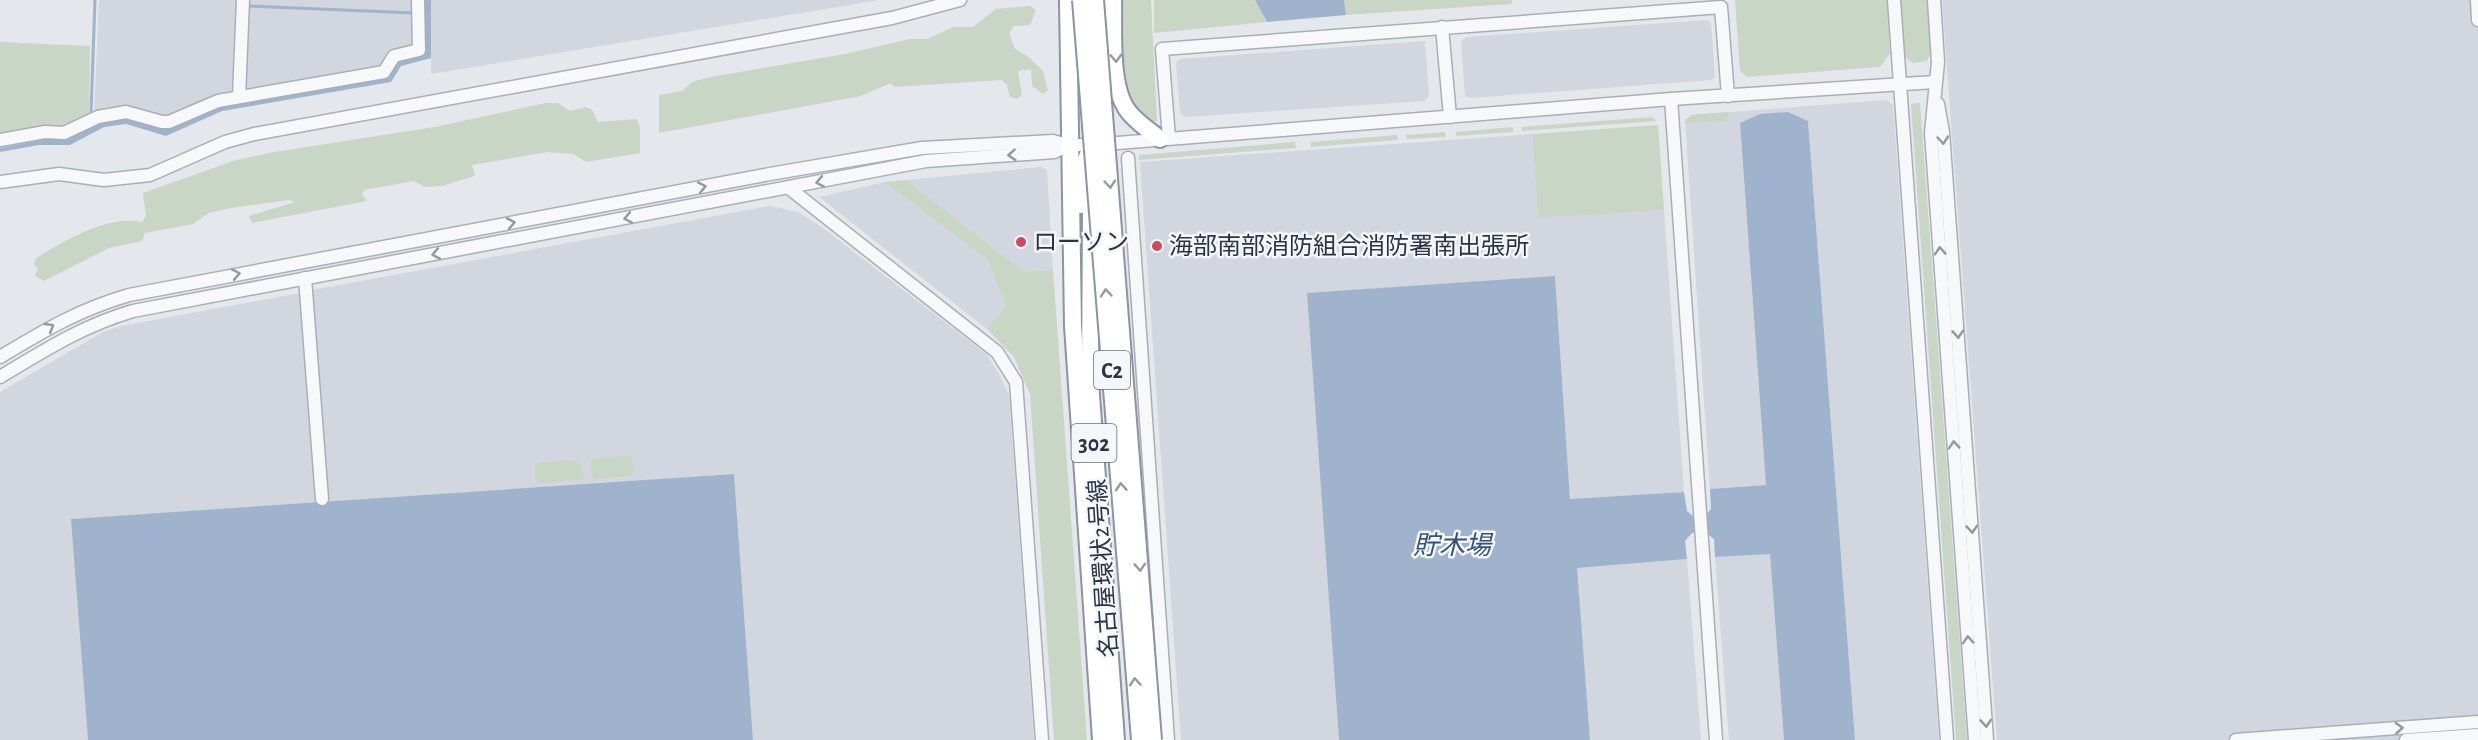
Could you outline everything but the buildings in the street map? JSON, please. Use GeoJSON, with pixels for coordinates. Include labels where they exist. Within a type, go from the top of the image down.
{"type":"FeatureCollection","features":[{"type":"Feature","properties":{"kind":"highway","name":"名古屋環状2号線"},"geometry":{"type":"LineString","coordinates":[[1068,0],[1072,286],[1101,740]]}},
{"type":"Feature","properties":{"kind":"highway"},"geometry":{"type":"LineString","coordinates":[[1069,145],[1079,123],[1081,0]]}},
{"type":"Feature","properties":{"kind":"highway","name":"C2"},"geometry":{"type":"LineString","coordinates":[[1081,0],[1140,740]]}},
{"type":"Feature","properties":{"kind":"highway","name":"名古屋環状2号線"},"geometry":{"type":"LineString","coordinates":[[1096,0],[1089,367],[1116,740]]}},
{"type":"Feature","properties":{"kind":"highway","name":"C2"},"geometry":{"type":"LineString","coordinates":[[1096,0],[1153,740]]}},
{"type":"Feature","properties":{"kind":"highway"},"geometry":{"type":"LineString","coordinates":[[1113,0],[1116,69],[1121,98],[1132,116],[1164,139]]}},
{"type":"Feature","properties":{"kind":"highway"},"geometry":{"type":"LineString","coordinates":[[1072,286],[1080,251],[1082,174],[1092,145]]}},
{"type":"Feature","properties":{"kind":"street"},"geometry":{"type":"LineString","coordinates":[[239,97],[243,0]]}},
{"type":"Feature","properties":{"kind":"street"},"geometry":{"type":"LineString","coordinates":[[0,140],[45,132],[71,132],[98,117],[126,112],[162,123],[169,122],[218,101],[384,72],[394,56],[419,50],[418,0]]}},
{"type":"Feature","properties":{"kind":"street"},"geometry":{"type":"LineString","coordinates":[[0,182],[59,174],[104,180],[150,175],[225,142],[254,134],[881,20],[924,11],[960,0]]}},
{"type":"Feature","properties":{"kind":"street"},"geometry":{"type":"LineString","coordinates":[[1893,0],[1947,740]]}},
{"type":"Feature","properties":{"kind":"street"},"geometry":{"type":"LineString","coordinates":[[1934,0],[1938,52],[1931,133],[1975,740]]}},
{"type":"Feature","properties":{"kind":"street"},"geometry":{"type":"LineString","coordinates":[[2477,0],[2478,20]]}},
{"type":"Feature","properties":{"kind":"street"},"geometry":{"type":"LineString","coordinates":[[1164,139],[1162,49],[1442,27],[1721,7],[1728,96]]}},
{"type":"Feature","properties":{"kind":"street"},"geometry":{"type":"LineString","coordinates":[[1442,27],[1450,117]]}},
{"type":"Feature","properties":{"kind":"street"},"geometry":{"type":"LineString","coordinates":[[0,357],[90,306],[129,295],[770,174],[922,148],[1053,141],[1069,145],[1092,145],[1671,99],[1935,82]]}},
{"type":"Feature","properties":{"kind":"street"},"geometry":{"type":"LineString","coordinates":[[1935,82],[1943,132],[1987,740]]}},
{"type":"Feature","properties":{"kind":"street"},"geometry":{"type":"LineString","coordinates":[[1671,99],[1716,740]]}},
{"type":"Feature","properties":{"kind":"street"},"geometry":{"type":"LineString","coordinates":[[0,377],[71,333],[133,311],[926,161],[1054,152],[1069,145]]}},
{"type":"Feature","properties":{"kind":"street"},"geometry":{"type":"LineString","coordinates":[[1128,158],[1168,740]]}},
{"type":"Feature","properties":{"kind":"street"},"geometry":{"type":"LineString","coordinates":[[789,188],[997,352],[1016,382],[1042,740]]}},
{"type":"Feature","properties":{"kind":"street"},"geometry":{"type":"LineString","coordinates":[[305,278],[322,499]]}},
{"type":"Feature","properties":{"kind":"street"},"geometry":{"type":"LineString","coordinates":[[2236,740],[2478,723]]}},
{"type":"Feature","properties":{"kind":"street"},"geometry":{"type":"LineString","coordinates":[[2406,740],[2478,735]]}},
{"type":"Feature","properties":{"kind":"shaded area"},"geometry":{"type":"Polygon","coordinates":[[[99,0],[238,0],[235,90],[231,95],[165,118],[94,115],[99,0]]]}},
{"type":"Feature","properties":{"kind":"shaded area"},"geometry":{"type":"Polygon","coordinates":[[[246,0],[417,0],[415,47],[381,67],[247,90],[244,87],[246,0]]]}},
{"type":"Feature","properties":{"kind":"shaded area"},"geometry":{"type":"Polygon","coordinates":[[[431,0],[880,0],[431,74],[431,0]]]}},
{"type":"Feature","properties":{"kind":"shaded area"},"geometry":{"type":"Polygon","coordinates":[[[1942,0],[2478,0],[2478,740],[1997,740],[1942,0]]]}},
{"type":"Feature","properties":{"kind":"shaded area"},"geometry":{"type":"Polygon","coordinates":[[[1707,20],[1711,23],[1715,77],[1712,80],[1470,98],[1465,96],[1461,41],[1467,37],[1707,20]]]}},
{"type":"Feature","properties":{"kind":"shaded area"},"geometry":{"type":"Polygon","coordinates":[[[1425,41],[1429,96],[1424,101],[1185,117],[1180,113],[1176,63],[1180,59],[1425,41]]]}},
{"type":"Feature","properties":{"kind":"shaded area"},"geometry":{"type":"Polygon","coordinates":[[[1886,100],[1893,105],[1939,740],[1855,740],[1808,122],[1788,112],[1740,124],[1766,485],[1710,489],[1685,120],[1691,115],[1886,100]]]}},
{"type":"Feature","properties":{"kind":"shaded area"},"geometry":{"type":"Polygon","coordinates":[[[1532,134],[1538,217],[1664,210],[1684,492],[1570,499],[1555,277],[1308,293],[1339,740],[1181,740],[1140,162],[1532,134]]]}},
{"type":"Feature","properties":{"kind":"shaded area"},"geometry":{"type":"Polygon","coordinates":[[[1041,167],[1047,170],[1053,270],[1024,272],[906,180],[1041,167]]]}},
{"type":"Feature","properties":{"kind":"shaded area"},"geometry":{"type":"Polygon","coordinates":[[[885,182],[987,260],[1006,306],[987,329],[819,197],[885,182]]]}},
{"type":"Feature","properties":{"kind":"shaded area"},"geometry":{"type":"Polygon","coordinates":[[[770,206],[798,212],[823,228],[987,355],[999,374],[1009,395],[1034,740],[753,740],[734,474],[327,504],[312,290],[770,206]]]}},
{"type":"Feature","properties":{"kind":"shaded area"},"geometry":{"type":"Polygon","coordinates":[[[301,293],[317,505],[72,519],[88,740],[0,740],[0,392],[103,332],[121,326],[301,293]]]}},
{"type":"Feature","properties":{"kind":"shaded area"},"geometry":{"type":"Polygon","coordinates":[[[1770,553],[1784,740],[1729,740],[1715,557],[1770,553]]]}},
{"type":"Feature","properties":{"kind":"shaded area"},"geometry":{"type":"Polygon","coordinates":[[[1687,559],[1701,740],[1590,740],[1576,568],[1687,559]]]}},
{"type":"Feature","properties":{"kind":"green space"},"geometry":{"type":"Polygon","coordinates":[[[1108,0],[1151,0],[1157,121],[1147,121],[1130,111],[1108,0]]]}},
{"type":"Feature","properties":{"kind":"green space"},"geometry":{"type":"Polygon","coordinates":[[[1154,0],[1255,0],[1267,22],[1154,33],[1154,0]]]}},
{"type":"Feature","properties":{"kind":"green space"},"geometry":{"type":"Polygon","coordinates":[[[1344,0],[1513,0],[1511,4],[1346,15],[1344,0]]]}},
{"type":"Feature","properties":{"kind":"green space"},"geometry":{"type":"Polygon","coordinates":[[[1735,0],[1887,0],[1890,53],[1880,67],[1747,77],[1740,71],[1735,0]]]}},
{"type":"Feature","properties":{"kind":"green space"},"geometry":{"type":"Polygon","coordinates":[[[1901,0],[1928,0],[1931,53],[1927,61],[1913,63],[1904,56],[1901,0]]]}},
{"type":"Feature","properties":{"kind":"green space"},"geometry":{"type":"Polygon","coordinates":[[[1030,6],[1036,10],[1030,25],[1014,26],[1009,33],[1015,49],[1030,58],[1043,71],[1048,90],[1043,94],[1032,86],[1031,69],[1018,71],[1022,95],[1017,99],[1010,97],[1007,85],[1002,80],[894,87],[891,83],[861,96],[659,133],[659,95],[682,91],[692,82],[845,54],[910,39],[928,39],[953,27],[973,27],[996,9],[1030,6]]]}},
{"type":"Feature","properties":{"kind":"green space"},"geometry":{"type":"Polygon","coordinates":[[[0,42],[90,46],[89,116],[68,129],[0,135],[0,42]]]}},
{"type":"Feature","properties":{"kind":"green space"},"geometry":{"type":"Polygon","coordinates":[[[545,103],[558,103],[570,111],[586,107],[592,110],[598,122],[637,119],[640,128],[640,153],[586,162],[573,154],[548,152],[472,165],[475,176],[442,186],[425,187],[414,181],[364,190],[362,194],[367,201],[252,223],[249,216],[295,202],[289,200],[231,208],[209,213],[193,224],[145,233],[142,241],[109,248],[44,281],[35,276],[38,269],[34,264],[36,258],[74,237],[115,222],[142,222],[146,216],[143,193],[233,161],[268,153],[435,127],[545,103]]]}},
{"type":"Feature","properties":{"kind":"green space"},"geometry":{"type":"Polygon","coordinates":[[[1920,103],[1967,740],[1956,740],[1911,104],[1920,103]]]}},
{"type":"Feature","properties":{"kind":"green space"},"geometry":{"type":"Polygon","coordinates":[[[1728,112],[1728,121],[1685,123],[1691,115],[1728,112]]]}},
{"type":"Feature","properties":{"kind":"green space"},"geometry":{"type":"Polygon","coordinates":[[[1652,117],[1657,121],[1522,131],[1522,127],[1652,117]]]}},
{"type":"Feature","properties":{"kind":"green space"},"geometry":{"type":"Polygon","coordinates":[[[1658,125],[1664,210],[1538,218],[1532,134],[1658,125]]]}},
{"type":"Feature","properties":{"kind":"green space"},"geometry":{"type":"Polygon","coordinates":[[[1513,127],[1513,132],[1456,136],[1456,132],[1513,127]]]}},
{"type":"Feature","properties":{"kind":"green space"},"geometry":{"type":"Polygon","coordinates":[[[1445,132],[1445,137],[1407,139],[1406,135],[1445,132]]]}},
{"type":"Feature","properties":{"kind":"green space"},"geometry":{"type":"Polygon","coordinates":[[[1397,135],[1398,140],[1311,147],[1311,142],[1397,135]]]}},
{"type":"Feature","properties":{"kind":"green space"},"geometry":{"type":"Polygon","coordinates":[[[1295,142],[1296,148],[1139,160],[1139,155],[1295,142]]]}},
{"type":"Feature","properties":{"kind":"green space"},"geometry":{"type":"Polygon","coordinates":[[[906,180],[1024,272],[1053,270],[1087,740],[1054,740],[1030,394],[1014,357],[987,329],[1006,306],[987,260],[885,182],[906,180]]]}},
{"type":"Feature","properties":{"kind":"green space"},"geometry":{"type":"Polygon","coordinates":[[[632,456],[634,470],[631,476],[593,479],[590,465],[592,459],[632,456]]]}},
{"type":"Feature","properties":{"kind":"green space"},"geometry":{"type":"Polygon","coordinates":[[[577,460],[584,475],[580,480],[540,483],[536,481],[535,467],[538,463],[577,460]]]}},
{"type":"Feature","properties":{"kind":"water"},"geometry":{"type":"Polygon","coordinates":[[[423,0],[431,0],[431,58],[401,66],[391,82],[222,111],[166,136],[126,124],[104,127],[70,145],[39,145],[0,152],[0,148],[47,139],[66,140],[103,121],[125,117],[164,127],[219,106],[387,75],[398,60],[424,53],[423,0]]]}},
{"type":"Feature","properties":{"kind":"water"},"geometry":{"type":"Polygon","coordinates":[[[1255,0],[1344,0],[1346,15],[1267,22],[1255,0]]]}},
{"type":"Feature","properties":{"kind":"water","name":"貯木場"},"geometry":{"type":"Polygon","coordinates":[[[1788,112],[1808,121],[1855,740],[1784,740],[1770,554],[1715,557],[1714,539],[1705,532],[1692,533],[1685,541],[1687,559],[1577,568],[1590,740],[1339,740],[1307,293],[1555,276],[1570,499],[1684,492],[1687,511],[1694,517],[1705,516],[1711,509],[1710,489],[1766,485],[1740,123],[1760,114],[1788,112]]]}},
{"type":"Feature","properties":{"kind":"water"},"geometry":{"type":"Polygon","coordinates":[[[734,474],[753,740],[88,740],[71,519],[734,474]]]}},
{"type":"Feature","properties":{"kind":"waterway"},"geometry":{"type":"LineString","coordinates":[[91,112],[95,0]]}},
{"type":"Feature","properties":{"kind":"waterway"},"geometry":{"type":"LineString","coordinates":[[248,6],[414,13]]}},
{"type":"Feature","properties":{"kind":"place","name":"ローソン"},"geometry":{"type":"Point","coordinates":[1021,242]}},
{"type":"Feature","properties":{"kind":"place","name":"海部南部消防組合消防署南出張所"},"geometry":{"type":"Point","coordinates":[1157,246]}}]}
